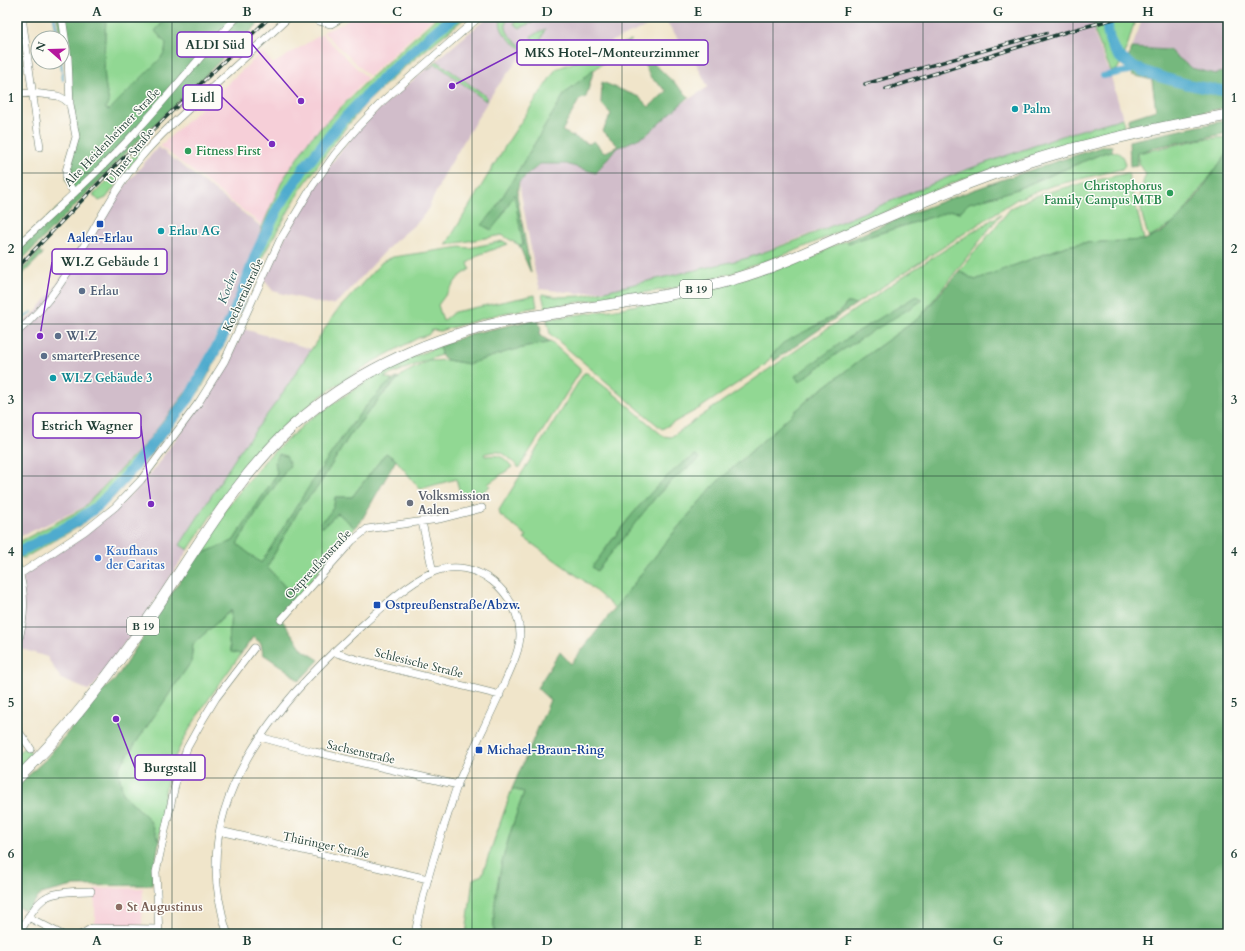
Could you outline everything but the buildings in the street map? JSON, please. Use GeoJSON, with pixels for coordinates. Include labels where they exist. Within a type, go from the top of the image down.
{"type":"FeatureCollection","features":[{"type":"Feature","properties":{"kind":"highway","name":"B 19"},"geometry":{"type":"LineString","coordinates":[[18,779],[66,729],[126,652],[246,475],[294,425],[326,399],[385,363],[422,346],[498,323],[670,295],[728,281],[813,249],[973,182],[1025,163],[1144,131],[1228,115]]}},
{"type":"Feature","properties":{"kind":"street"},"geometry":{"type":"LineString","coordinates":[[22,17],[40,147]]}},
{"type":"Feature","properties":{"kind":"street"},"geometry":{"type":"LineString","coordinates":[[62,17],[68,58],[70,104],[76,137],[66,171],[66,179],[74,193]]}},
{"type":"Feature","properties":{"kind":"street","name":"Alte Heidenheimer Straße"},"geometry":{"type":"LineString","coordinates":[[17,246],[74,193],[140,127],[216,38],[237,17]]}},
{"type":"Feature","properties":{"kind":"street","name":"Ulmer Straße"},"geometry":{"type":"LineString","coordinates":[[17,332],[42,309],[55,292],[110,200],[141,156],[165,130],[289,17]]}},
{"type":"Feature","properties":{"kind":"street"},"geometry":{"type":"LineString","coordinates":[[313,17],[319,21],[331,24],[343,17]]}},
{"type":"Feature","properties":{"kind":"street","name":"Kochertalstraße"},"geometry":{"type":"LineString","coordinates":[[20,574],[85,531],[115,507],[141,480],[195,408],[224,362],[280,240],[313,185],[335,154],[384,100],[479,17]]}},
{"type":"Feature","properties":{"kind":"street"},"geometry":{"type":"LineString","coordinates":[[17,94],[33,93],[58,96],[70,104]]}},
{"type":"Feature","properties":{"kind":"street","name":"Ostpreußenstraße"},"geometry":{"type":"LineString","coordinates":[[281,620],[352,541],[367,529],[422,522],[482,508]]}},
{"type":"Feature","properties":{"kind":"street"},"geometry":{"type":"LineString","coordinates":[[422,522],[433,572]]}},
{"type":"Feature","properties":{"kind":"street"},"geometry":{"type":"LineString","coordinates":[[17,565],[20,574],[20,593],[24,609],[22,632],[17,646]]}},
{"type":"Feature","properties":{"kind":"street"},"geometry":{"type":"LineString","coordinates":[[228,934],[224,925],[216,883],[216,847],[237,776],[260,737],[278,713],[333,652],[387,602],[433,572],[459,569],[475,572],[488,577],[500,586],[514,605],[518,617],[520,637],[514,661],[500,695],[458,785],[428,879],[415,934]]}},
{"type":"Feature","properties":{"kind":"street"},"geometry":{"type":"LineString","coordinates":[[82,934],[92,928],[158,931],[156,872],[177,776],[187,748],[202,721],[216,698],[254,648]]}},
{"type":"Feature","properties":{"kind":"street","name":"Schlesische Straße"},"geometry":{"type":"LineString","coordinates":[[333,652],[359,660],[500,695]]}},
{"type":"Feature","properties":{"kind":"street"},"geometry":{"type":"LineString","coordinates":[[17,729],[31,749]]}},
{"type":"Feature","properties":{"kind":"street","name":"Sachsenstraße"},"geometry":{"type":"LineString","coordinates":[[260,737],[315,752],[458,785]]}},
{"type":"Feature","properties":{"kind":"street","name":"Thüringer Straße"},"geometry":{"type":"LineString","coordinates":[[220,831],[428,879]]}},
{"type":"Feature","properties":{"kind":"street"},"geometry":{"type":"LineString","coordinates":[[19,934],[28,917],[45,898],[68,892],[91,891]]}},
{"type":"Feature","properties":{"kind":"street"},"geometry":{"type":"LineString","coordinates":[[28,917],[61,934]]}},
{"type":"Feature","properties":{"kind":"shaded area"},"geometry":{"type":"Polygon","coordinates":[[[352,17],[434,17],[369,76],[323,32],[344,23],[352,17]]]}},
{"type":"Feature","properties":{"kind":"shaded area"},"geometry":{"type":"Polygon","coordinates":[[[488,17],[1094,17],[1094,34],[1109,70],[1123,118],[1068,134],[748,258],[609,290],[578,293],[540,289],[535,272],[519,182],[540,164],[566,164],[596,173],[622,141],[708,87],[696,63],[667,23],[660,21],[556,64],[524,52],[494,91],[475,122],[444,175],[428,209],[419,221],[392,244],[342,298],[334,304],[327,305],[273,291],[264,280],[282,241],[314,187],[337,156],[359,128],[380,108],[488,17]]]}},
{"type":"Feature","properties":{"kind":"shaded area"},"geometry":{"type":"Polygon","coordinates":[[[1143,17],[1228,17],[1228,71],[1215,74],[1191,68],[1169,50],[1132,48],[1143,17]]]}},
{"type":"Feature","properties":{"kind":"shaded area"},"geometry":{"type":"Polygon","coordinates":[[[322,34],[367,78],[313,137],[263,226],[160,146],[262,52],[273,64],[322,34]]]}},
{"type":"Feature","properties":{"kind":"shaded area"},"geometry":{"type":"Polygon","coordinates":[[[158,147],[263,228],[241,290],[179,405],[130,460],[84,507],[17,538],[17,327],[34,314],[52,292],[84,240],[112,201],[158,147]]]}},
{"type":"Feature","properties":{"kind":"shaded area"},"geometry":{"type":"Polygon","coordinates":[[[244,329],[311,349],[278,400],[240,451],[180,545],[188,550],[147,613],[93,687],[88,690],[61,679],[47,657],[19,648],[23,575],[115,510],[149,476],[220,377],[244,329]]]}},
{"type":"Feature","properties":{"kind":"shaded area","name":"St Augustinus"},"geometry":{"type":"Polygon","coordinates":[[[143,888],[142,925],[95,925],[95,889],[143,888]]]}},
{"type":"Feature","properties":{"kind":"green space"},"geometry":{"type":"Polygon","coordinates":[[[57,17],[106,17],[104,71],[109,102],[105,108],[109,110],[161,58],[165,51],[166,43],[155,31],[168,17],[239,17],[232,26],[241,17],[265,17],[139,140],[17,265],[17,246],[74,193],[66,179],[76,137],[71,85],[68,70],[70,70],[70,30],[60,30],[57,17]]]}},
{"type":"Feature","properties":{"kind":"green space"},"geometry":{"type":"Polygon","coordinates":[[[106,17],[168,17],[155,31],[166,43],[165,51],[161,58],[109,110],[105,108],[109,102],[104,71],[106,17]]]}},
{"type":"Feature","properties":{"kind":"green space"},"geometry":{"type":"Polygon","coordinates":[[[437,17],[466,17],[401,70],[365,104],[340,135],[301,189],[264,254],[224,344],[201,389],[153,452],[112,499],[80,526],[24,558],[20,557],[17,543],[82,509],[146,443],[194,382],[240,292],[262,227],[282,181],[310,139],[370,78],[437,17]]]}},
{"type":"Feature","properties":{"kind":"green space"},"geometry":{"type":"Polygon","coordinates":[[[501,17],[508,17],[506,29],[513,39],[534,54],[532,55],[521,48],[505,35],[500,24],[501,17]]]}},
{"type":"Feature","properties":{"kind":"green space"},"geometry":{"type":"Polygon","coordinates":[[[516,17],[526,17],[537,20],[520,28],[514,24],[516,17]]]}},
{"type":"Feature","properties":{"kind":"green space"},"geometry":{"type":"Polygon","coordinates":[[[1095,17],[1136,17],[1125,54],[1117,70],[1111,71],[1095,33],[1095,17]]]}},
{"type":"Feature","properties":{"kind":"green space"},"geometry":{"type":"Polygon","coordinates":[[[545,29],[540,42],[534,43],[531,36],[545,29]]]}},
{"type":"Feature","properties":{"kind":"green space"},"geometry":{"type":"Polygon","coordinates":[[[632,40],[565,93],[494,211],[483,225],[500,219],[514,193],[524,245],[519,245],[502,235],[446,245],[509,140],[556,69],[632,40]]]}},
{"type":"Feature","properties":{"kind":"green space"},"geometry":{"type":"Polygon","coordinates":[[[1132,48],[1169,50],[1191,68],[1215,74],[1228,71],[1228,107],[1129,128],[1128,119],[1156,110],[1152,80],[1132,75],[1128,59],[1132,48]]]}},
{"type":"Feature","properties":{"kind":"green space"},"geometry":{"type":"Polygon","coordinates":[[[645,55],[689,97],[646,135],[615,149],[596,173],[566,164],[540,164],[519,182],[517,195],[531,273],[519,245],[523,245],[514,194],[500,219],[491,230],[482,225],[494,211],[565,93],[594,69],[586,97],[579,100],[562,131],[589,144],[594,141],[604,153],[618,146],[603,131],[611,114],[601,103],[602,82],[639,97],[649,107],[667,91],[651,78],[640,56],[645,55]]]}},
{"type":"Feature","properties":{"kind":"green space"},"geometry":{"type":"Polygon","coordinates":[[[437,61],[486,96],[486,101],[439,66],[435,64],[427,70],[437,61]]]}},
{"type":"Feature","properties":{"kind":"green space"},"geometry":{"type":"Polygon","coordinates":[[[1123,118],[1124,129],[1087,138],[965,178],[797,250],[729,274],[676,288],[545,307],[542,294],[558,297],[583,296],[748,258],[798,240],[963,171],[1068,134],[1123,118]]]}},
{"type":"Feature","properties":{"kind":"green space"},"geometry":{"type":"Polygon","coordinates":[[[1228,120],[1228,133],[1156,147],[1137,153],[1137,165],[1130,166],[1129,141],[1228,120]]]}},
{"type":"Feature","properties":{"kind":"green space","name":"Christophorus Family Campus MTB"},"geometry":{"type":"Polygon","coordinates":[[[1228,137],[1228,152],[1177,221],[1149,238],[1142,214],[1140,199],[1146,174],[1139,163],[1138,153],[1202,139],[1228,137]]]}},
{"type":"Feature","properties":{"kind":"green space"},"geometry":{"type":"Polygon","coordinates":[[[144,145],[145,147],[106,198],[99,201],[93,195],[144,145]]]}},
{"type":"Feature","properties":{"kind":"green space"},"geometry":{"type":"Polygon","coordinates":[[[1104,146],[1112,146],[1112,151],[1106,152],[1012,191],[969,203],[960,212],[951,211],[848,243],[846,241],[910,214],[1006,178],[1104,146]]]}},
{"type":"Feature","properties":{"kind":"green space"},"geometry":{"type":"Polygon","coordinates":[[[1112,151],[1120,154],[1122,157],[1125,165],[1122,169],[1051,186],[1017,199],[856,304],[847,303],[834,316],[796,338],[775,353],[765,365],[700,408],[662,429],[550,334],[547,319],[611,310],[679,297],[814,258],[830,247],[846,241],[848,243],[951,211],[960,212],[969,203],[1012,191],[1106,152],[1112,151]]]}},
{"type":"Feature","properties":{"kind":"green space"},"geometry":{"type":"Polygon","coordinates":[[[1228,152],[1228,934],[494,934],[494,916],[498,880],[512,827],[524,792],[512,789],[550,700],[537,688],[560,652],[571,664],[675,531],[714,485],[810,398],[920,317],[959,271],[975,280],[1066,246],[1083,243],[1144,240],[1158,234],[1182,215],[1228,152]]]}},
{"type":"Feature","properties":{"kind":"green space"},"geometry":{"type":"Polygon","coordinates":[[[1128,173],[1144,240],[1083,243],[1066,246],[975,280],[959,271],[1011,208],[1032,197],[1063,188],[1128,173]]]}},
{"type":"Feature","properties":{"kind":"green space"},"geometry":{"type":"Polygon","coordinates":[[[1001,214],[920,317],[810,398],[714,485],[675,531],[615,608],[583,580],[524,538],[527,536],[500,515],[499,510],[584,373],[587,373],[618,397],[663,436],[671,437],[902,277],[1001,214]],[[696,455],[683,463],[669,475],[640,506],[612,540],[593,568],[597,570],[655,498],[696,455]]]}},
{"type":"Feature","properties":{"kind":"green space"},"geometry":{"type":"Polygon","coordinates":[[[503,241],[508,244],[478,255],[468,263],[470,269],[458,278],[438,305],[443,321],[454,312],[535,295],[537,307],[499,314],[440,331],[432,330],[428,335],[418,338],[374,361],[325,393],[291,420],[240,472],[188,550],[180,545],[240,451],[278,400],[335,313],[382,262],[393,257],[461,247],[469,248],[503,241]]]}},
{"type":"Feature","properties":{"kind":"green space"},"geometry":{"type":"Polygon","coordinates":[[[39,251],[43,254],[17,280],[17,275],[39,251]]]}},
{"type":"Feature","properties":{"kind":"green space"},"geometry":{"type":"Polygon","coordinates":[[[916,296],[923,300],[838,353],[799,382],[795,376],[849,337],[916,296]]]}},
{"type":"Feature","properties":{"kind":"green space"},"geometry":{"type":"Polygon","coordinates":[[[847,303],[856,304],[774,361],[771,356],[783,343],[840,313],[847,303]]]}},
{"type":"Feature","properties":{"kind":"green space"},"geometry":{"type":"Polygon","coordinates":[[[538,319],[541,330],[539,335],[551,342],[509,351],[469,364],[447,360],[441,355],[440,346],[470,334],[538,319]]]}},
{"type":"Feature","properties":{"kind":"green space"},"geometry":{"type":"Polygon","coordinates":[[[551,342],[580,368],[580,372],[519,468],[507,456],[500,452],[490,452],[484,454],[485,456],[494,455],[503,458],[512,467],[488,484],[490,486],[481,494],[467,498],[461,496],[456,479],[420,489],[396,460],[386,453],[352,497],[335,497],[334,505],[331,511],[320,522],[323,527],[338,513],[355,528],[296,599],[267,567],[301,506],[317,488],[350,435],[379,399],[403,374],[428,361],[447,360],[469,364],[509,351],[551,342]]]}},
{"type":"Feature","properties":{"kind":"green space"},"geometry":{"type":"Polygon","coordinates":[[[440,346],[441,355],[384,377],[392,380],[365,407],[346,432],[261,563],[237,544],[259,508],[290,465],[275,461],[277,474],[233,541],[196,556],[227,507],[268,457],[310,419],[390,366],[440,346]]]}},
{"type":"Feature","properties":{"kind":"green space"},"geometry":{"type":"Polygon","coordinates":[[[399,377],[350,435],[317,488],[301,506],[267,567],[296,599],[279,616],[303,650],[319,660],[299,681],[288,671],[263,654],[261,643],[253,637],[241,654],[231,652],[229,642],[231,610],[193,644],[191,662],[118,769],[123,794],[149,819],[159,841],[152,885],[73,886],[41,894],[27,911],[17,907],[17,786],[46,759],[102,691],[115,680],[196,556],[233,541],[277,474],[275,461],[279,454],[286,456],[290,465],[259,508],[237,544],[261,563],[306,491],[346,432],[366,406],[384,387],[399,377]]]}},
{"type":"Feature","properties":{"kind":"green space"},"geometry":{"type":"Polygon","coordinates":[[[386,453],[396,460],[360,523],[355,528],[338,513],[323,527],[320,522],[331,511],[334,505],[335,497],[352,497],[386,453]]]}},
{"type":"Feature","properties":{"kind":"green space"},"geometry":{"type":"Polygon","coordinates":[[[696,455],[699,459],[670,482],[655,498],[597,571],[592,567],[640,505],[668,475],[696,455]]]}},
{"type":"Feature","properties":{"kind":"green space"},"geometry":{"type":"Polygon","coordinates":[[[231,610],[229,642],[231,652],[241,654],[197,717],[171,766],[162,809],[159,841],[149,819],[123,794],[118,769],[191,662],[193,644],[231,610]]]}},
{"type":"Feature","properties":{"kind":"green space"},"geometry":{"type":"Polygon","coordinates":[[[26,746],[32,755],[17,768],[17,754],[26,746]]]}},
{"type":"Feature","properties":{"kind":"green space"},"geometry":{"type":"Polygon","coordinates":[[[512,789],[524,792],[512,827],[498,880],[494,916],[494,934],[466,934],[473,879],[482,875],[512,789]]]}},
{"type":"Feature","properties":{"kind":"waterway"},"geometry":{"type":"LineString","coordinates":[[54,17],[56,30]]}},
{"type":"Feature","properties":{"kind":"waterway","name":"Kocher"},"geometry":{"type":"LineString","coordinates":[[17,553],[76,522],[99,505],[128,474],[189,398],[225,332],[241,296],[256,254],[278,208],[304,168],[341,122],[386,75],[438,29],[455,17]]}},
{"type":"Feature","properties":{"kind":"waterway"},"geometry":{"type":"LineString","coordinates":[[1109,17],[1108,33],[1111,44],[1116,53],[1129,64],[1141,70],[1171,80],[1228,91]]}},
{"type":"Feature","properties":{"kind":"waterway"},"geometry":{"type":"LineString","coordinates":[[1103,76],[1138,69]]}},
{"type":"Feature","properties":{"kind":"waterway"},"geometry":{"type":"LineString","coordinates":[[62,70],[63,80]]}},
{"type":"Feature","properties":{"kind":"waterway"},"geometry":{"type":"LineString","coordinates":[[17,323],[32,312]]}},
{"type":"Feature","properties":{"kind":"railway"},"geometry":{"type":"LineString","coordinates":[[17,268],[115,166],[270,17]]}},
{"type":"Feature","properties":{"kind":"railway"},"geometry":{"type":"LineString","coordinates":[[886,89],[1066,32],[1121,17]]}},
{"type":"Feature","properties":{"kind":"railway"},"geometry":{"type":"LineString","coordinates":[[865,84],[1046,33]]}},
{"type":"Feature","properties":{"kind":"place","name":"MKS Hotel-/Monteurzimmer"},"geometry":{"type":"Point","coordinates":[452,86]}},
{"type":"Feature","properties":{"kind":"place","name":"ALDI Süd"},"geometry":{"type":"Point","coordinates":[301,101]}},
{"type":"Feature","properties":{"kind":"place","name":"Palm"},"geometry":{"type":"Point","coordinates":[1015,109]}},
{"type":"Feature","properties":{"kind":"place","name":"Lidl"},"geometry":{"type":"Point","coordinates":[272,144]}},
{"type":"Feature","properties":{"kind":"place","name":"Fitness First"},"geometry":{"type":"Point","coordinates":[188,151]}},
{"type":"Feature","properties":{"kind":"place","name":"Christophorus Family Campus MTB"},"geometry":{"type":"Point","coordinates":[1170,193]}},
{"type":"Feature","properties":{"kind":"place","name":"Aalen-Erlau"},"geometry":{"type":"Point","coordinates":[100,224]}},
{"type":"Feature","properties":{"kind":"place","name":"Erlau AG"},"geometry":{"type":"Point","coordinates":[161,231]}},
{"type":"Feature","properties":{"kind":"place","name":"Erlau"},"geometry":{"type":"Point","coordinates":[82,291]}},
{"type":"Feature","properties":{"kind":"place","name":"WI.Z Gebäude 1"},"geometry":{"type":"Point","coordinates":[40,336]}},
{"type":"Feature","properties":{"kind":"place","name":"WI.Z"},"geometry":{"type":"Point","coordinates":[58,336]}},
{"type":"Feature","properties":{"kind":"place","name":"smarterPresence"},"geometry":{"type":"Point","coordinates":[44,356]}},
{"type":"Feature","properties":{"kind":"place","name":"WI.Z Gebäude 3"},"geometry":{"type":"Point","coordinates":[53,378]}},
{"type":"Feature","properties":{"kind":"place","name":"Volksmission Aalen"},"geometry":{"type":"Point","coordinates":[410,503]}},
{"type":"Feature","properties":{"kind":"place","name":"Estrich Wagner"},"geometry":{"type":"Point","coordinates":[151,504]}},
{"type":"Feature","properties":{"kind":"place","name":"Kaufhaus der Caritas"},"geometry":{"type":"Point","coordinates":[98,558]}},
{"type":"Feature","properties":{"kind":"place","name":"Ostpreußenstraße/Abzw."},"geometry":{"type":"Point","coordinates":[377,605]}},
{"type":"Feature","properties":{"kind":"place","name":"Burgstall"},"geometry":{"type":"Point","coordinates":[116,719]}},
{"type":"Feature","properties":{"kind":"place","name":"Michael-Braun-Ring"},"geometry":{"type":"Point","coordinates":[479,750]}},
{"type":"Feature","properties":{"kind":"place","name":"St Augustinus"},"geometry":{"type":"Point","coordinates":[119,907]}}]}
